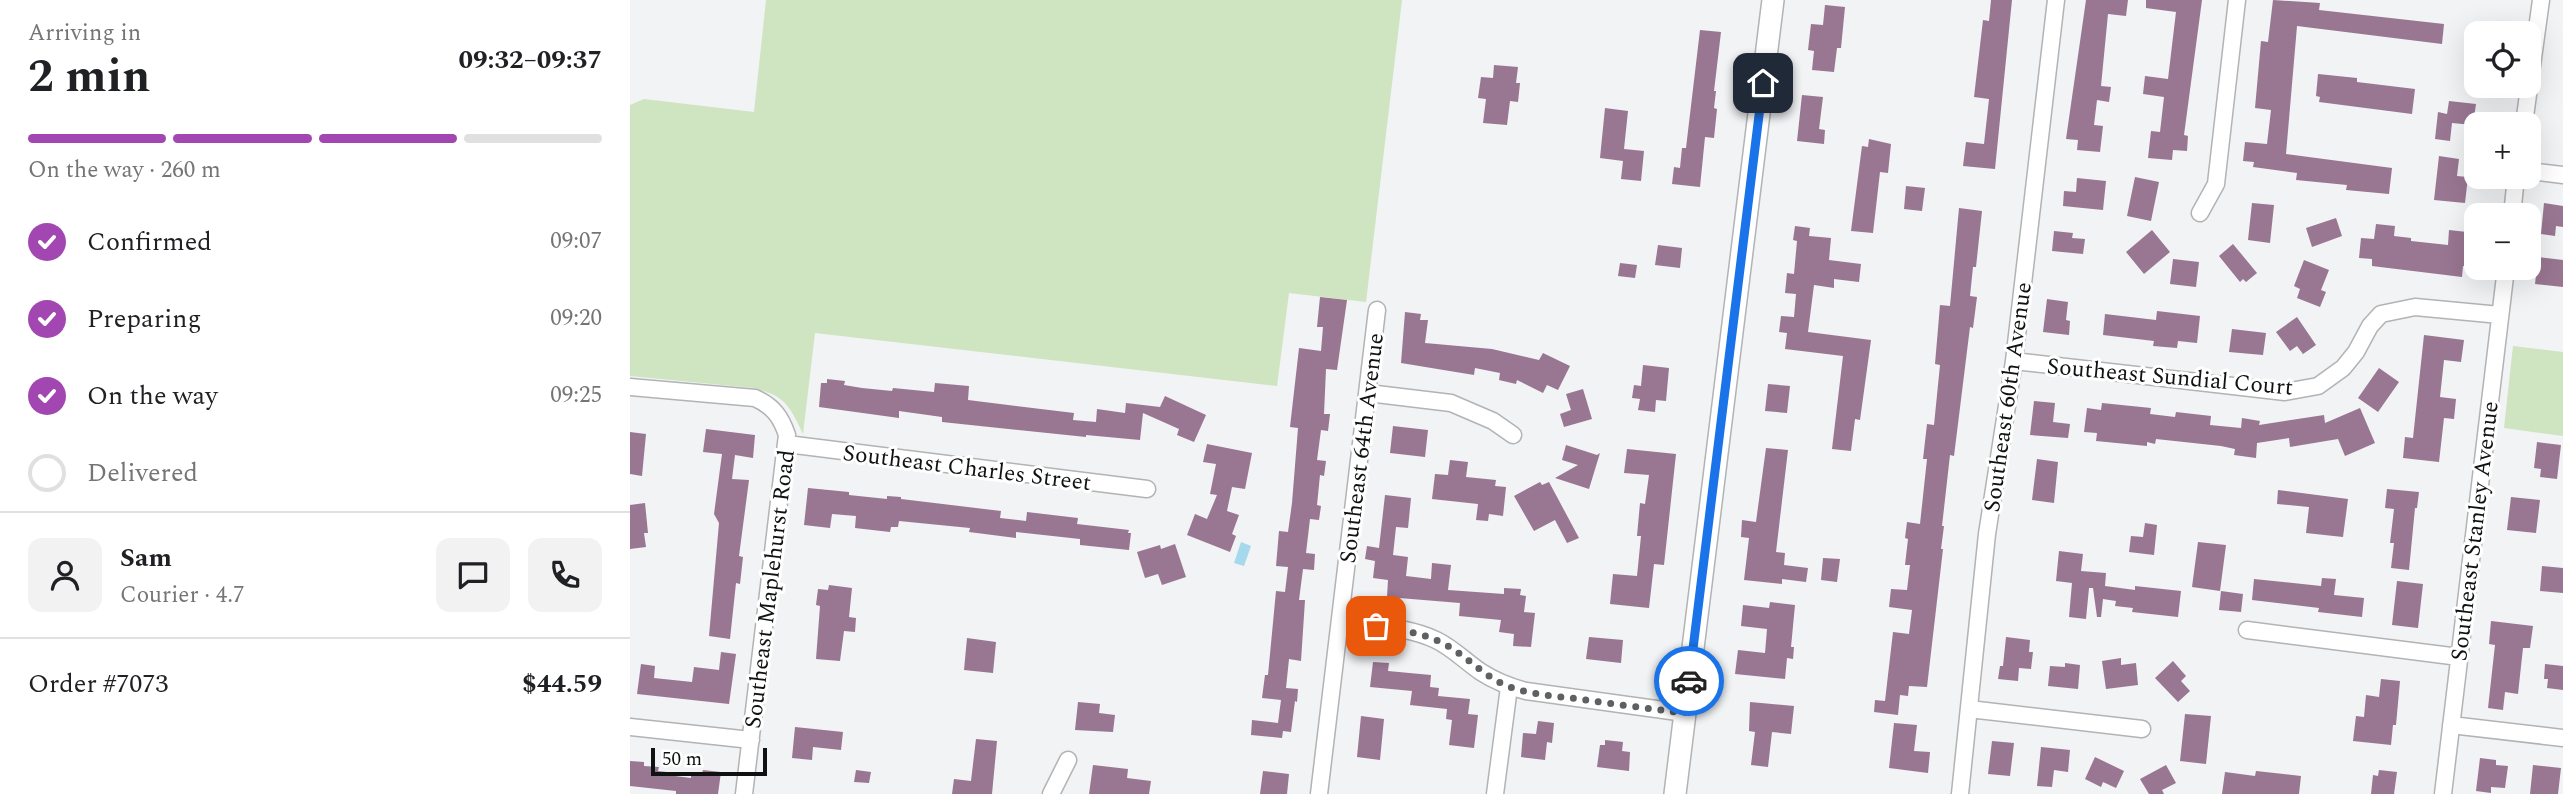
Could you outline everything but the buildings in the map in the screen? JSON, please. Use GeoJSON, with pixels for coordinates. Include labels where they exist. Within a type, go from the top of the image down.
{"type":"FeatureCollection","features":[{"type":"Feature","properties":{"kind":"main road"},"geometry":{"type":"LineString","coordinates":[[1675,794],[1773,0]]}},
{"type":"Feature","properties":{"kind":"street","name":"Southeast 60th Avenue"},"geometry":{"type":"LineString","coordinates":[[1960,794],[1987,534],[2014,361],[2056,0]]}},
{"type":"Feature","properties":{"kind":"street"},"geometry":{"type":"LineString","coordinates":[[2200,213],[2216,184],[2237,0]]}},
{"type":"Feature","properties":{"kind":"street"},"geometry":{"type":"LineString","coordinates":[[2525,112],[2537,1]]}},
{"type":"Feature","properties":{"kind":"street"},"geometry":{"type":"LineString","coordinates":[[2541,172],[2563,174]]}},
{"type":"Feature","properties":{"kind":"street","name":"Southeast Stanley Avenue"},"geometry":{"type":"LineString","coordinates":[[2443,794],[2504,280]]}},
{"type":"Feature","properties":{"kind":"street","name":"Southeast Sundial Court"},"geometry":{"type":"LineString","coordinates":[[2014,361],[2285,392],[2318,386],[2343,368],[2381,314],[2415,307],[2500,315]]}},
{"type":"Feature","properties":{"kind":"street","name":"Southeast 64th Avenue"},"geometry":{"type":"LineString","coordinates":[[1319,794],[1377,310]]}},
{"type":"Feature","properties":{"kind":"street","name":"Southeast Maplehurst Road"},"geometry":{"type":"LineString","coordinates":[[630,387],[755,398],[766,403],[779,416],[787,435],[744,794]]}},
{"type":"Feature","properties":{"kind":"street"},"geometry":{"type":"LineString","coordinates":[[1368,393],[1451,403],[1493,421],[1513,435]]}},
{"type":"Feature","properties":{"kind":"street","name":"Southeast Charles Street"},"geometry":{"type":"LineString","coordinates":[[788,444],[1147,489]]}},
{"type":"Feature","properties":{"kind":"street"},"geometry":{"type":"LineString","coordinates":[[1340,621],[1416,632],[1450,647],[1482,673],[1509,687],[1542,695],[1685,713]]}},
{"type":"Feature","properties":{"kind":"street"},"geometry":{"type":"LineString","coordinates":[[2247,629],[2459,657]]}},
{"type":"Feature","properties":{"kind":"street"},"geometry":{"type":"LineString","coordinates":[[1495,794],[1509,687]]}},
{"type":"Feature","properties":{"kind":"street"},"geometry":{"type":"LineString","coordinates":[[1969,709],[2142,729]]}},
{"type":"Feature","properties":{"kind":"street"},"geometry":{"type":"LineString","coordinates":[[2451,726],[2563,738]]}},
{"type":"Feature","properties":{"kind":"street"},"geometry":{"type":"LineString","coordinates":[[630,727],[751,740]]}},
{"type":"Feature","properties":{"kind":"street"},"geometry":{"type":"LineString","coordinates":[[1051,794],[1068,760]]}},
{"type":"Feature","properties":{"kind":"green space"},"geometry":{"type":"Polygon","coordinates":[[[766,0],[1402,0],[1366,302],[1289,293],[1277,386],[815,333],[803,434],[785,403],[764,391],[630,376],[630,105],[644,99],[754,112],[766,0]]]}},
{"type":"Feature","properties":{"kind":"green space"},"geometry":{"type":"Polygon","coordinates":[[[2513,346],[2563,352],[2563,436],[2504,428],[2513,346]]]}},
{"type":"Feature","properties":{"kind":"water"},"geometry":{"type":"Polygon","coordinates":[[[1241,542],[1251,546],[1244,566],[1234,563],[1241,542]]]}},
{"type":"Feature","properties":{"kind":"way so far"},"geometry":{"type":"LineString","coordinates":[[1376,626],[1416,632],[1433,639],[1450,647],[1482,673],[1509,687],[1542,695],[1685,713],[1689,681]]}},
{"type":"Feature","properties":{"kind":"route"},"geometry":{"type":"LineString","coordinates":[[1689,681],[1763,83]]}}]}
